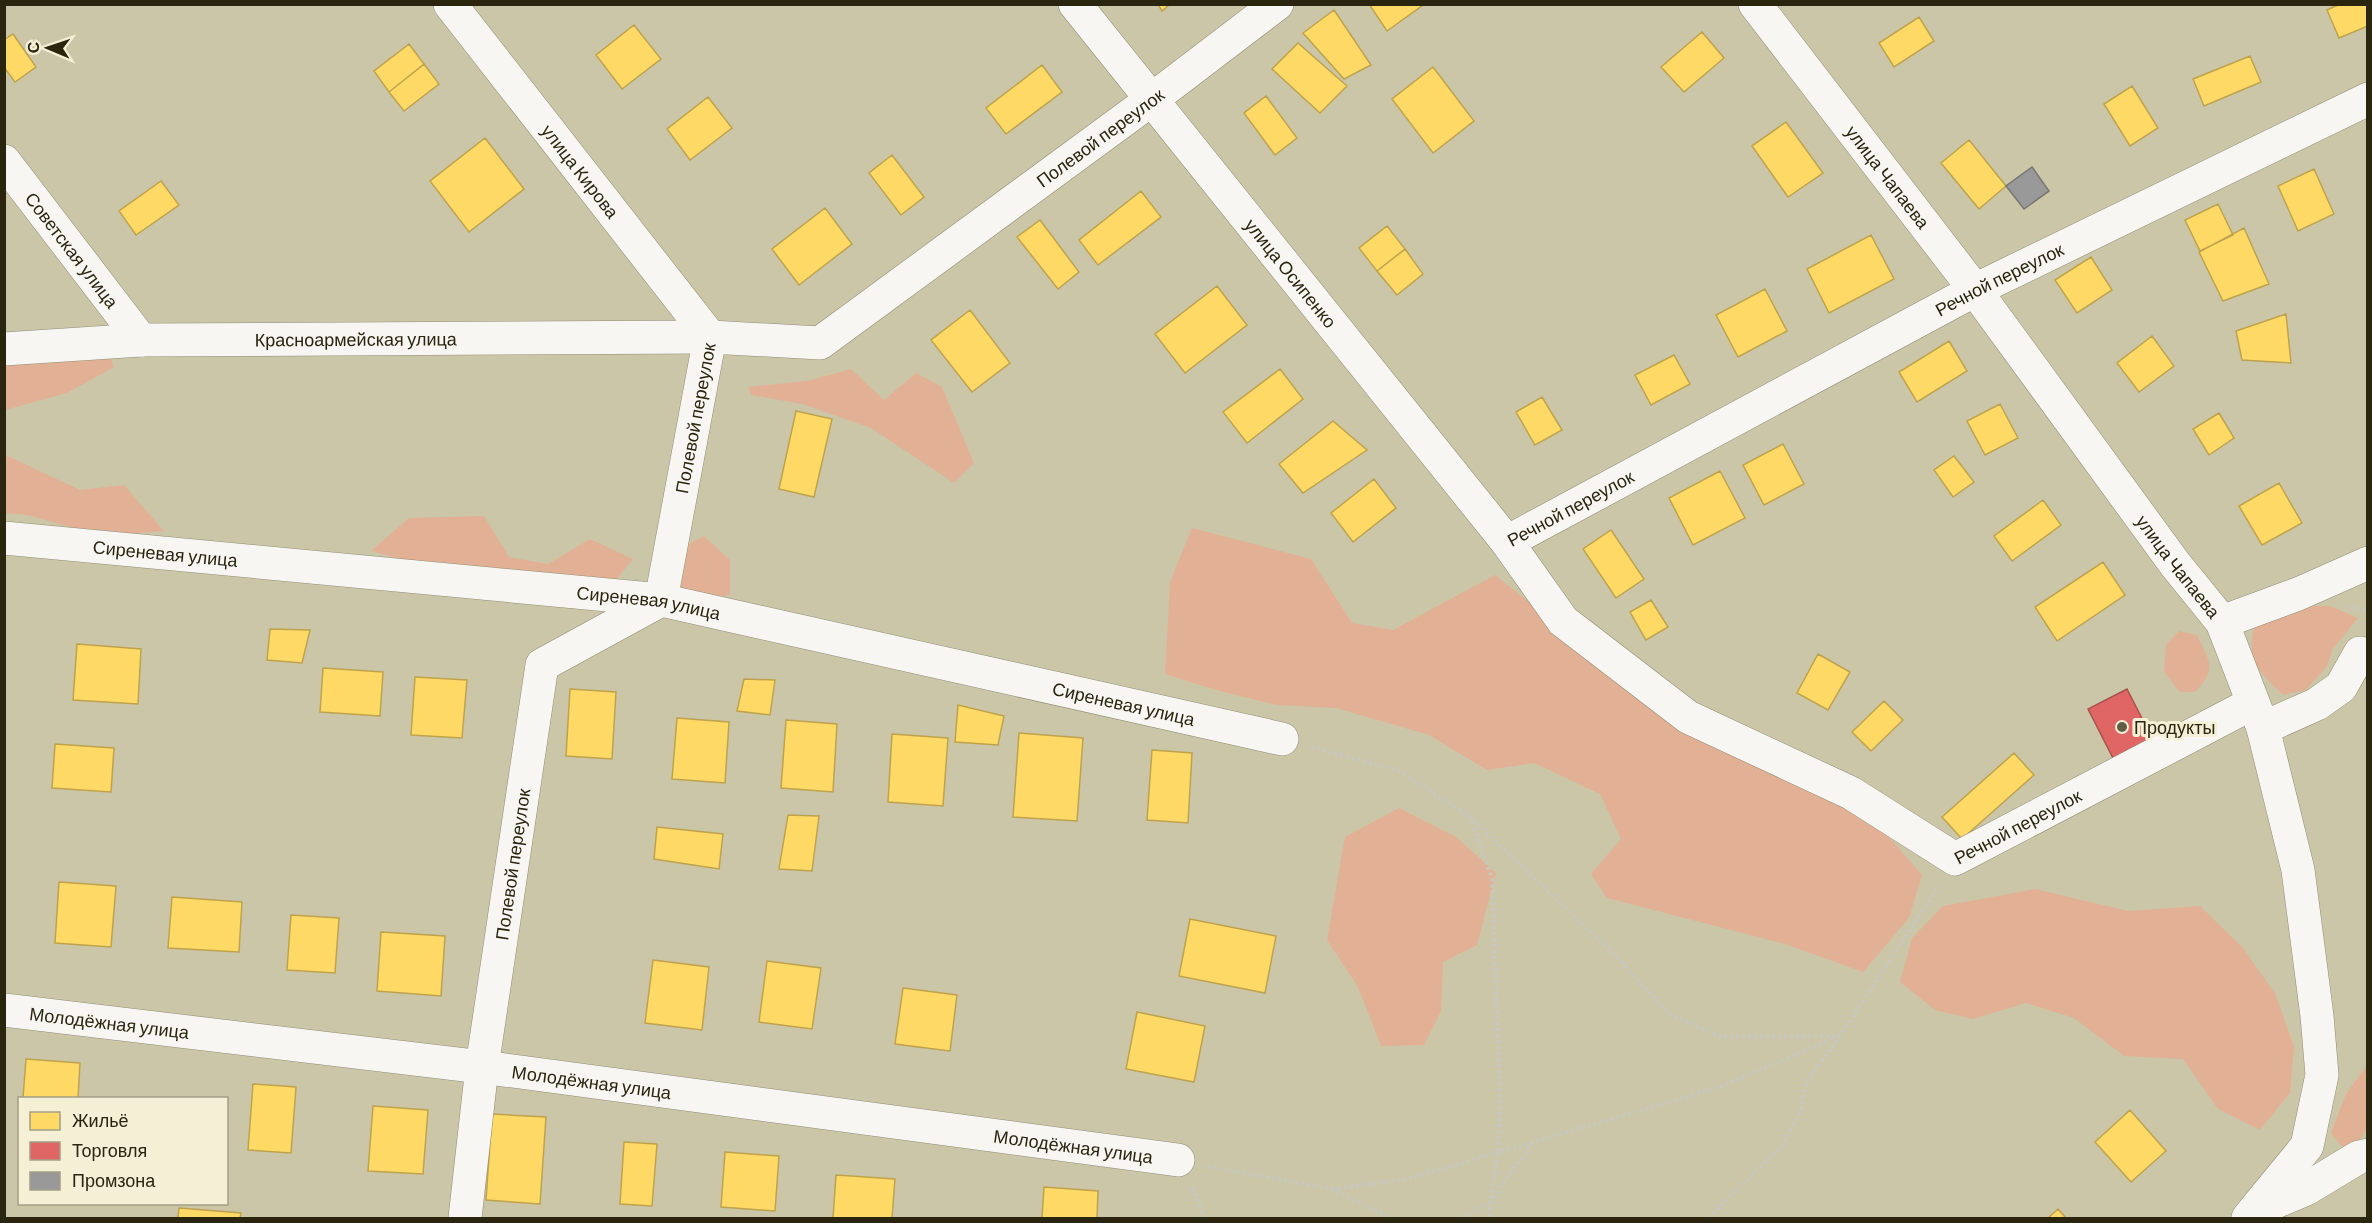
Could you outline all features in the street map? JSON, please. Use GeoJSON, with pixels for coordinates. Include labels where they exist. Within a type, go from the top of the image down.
{"type":"FeatureCollection","features":[{"type":"Feature","properties":{"kind":"street","name":"улица Кирова"},"geometry":{"type":"LineString","coordinates":[[450,4],[710,337]]}},
{"type":"Feature","properties":{"kind":"street","name":"улица Осипенко"},"geometry":{"type":"LineString","coordinates":[[1075,4],[1507,542]]}},
{"type":"Feature","properties":{"kind":"street","name":"Полевой переулок"},"geometry":{"type":"LineString","coordinates":[[482,1067],[542,665],[661,600],[710,337],[820,343],[1151,100],[1277,4]]}},
{"type":"Feature","properties":{"kind":"street","name":"улица Чапаева"},"geometry":{"type":"LineString","coordinates":[[1755,4],[1975,290],[2175,564],[2222,622],[2258,716],[2298,870],[2318,1016],[2322,1075],[2307,1146],[2252,1214]]}},
{"type":"Feature","properties":{"kind":"street","name":"Речной переулок"},"geometry":{"type":"LineString","coordinates":[[2360,653],[2341,687],[2317,704],[2258,716],[1955,859],[1851,793],[1688,717],[1563,621],[1507,542],[1975,290],[2367,99]]}},
{"type":"Feature","properties":{"kind":"street","name":"Советская улица"},"geometry":{"type":"LineString","coordinates":[[4,161],[141,340]]}},
{"type":"Feature","properties":{"kind":"street","name":"Красноармейская улица"},"geometry":{"type":"LineString","coordinates":[[4,349],[141,340],[710,337]]}},
{"type":"Feature","properties":{"kind":"street","name":"Сиреневая улица"},"geometry":{"type":"LineString","coordinates":[[4,538],[661,600],[1281,739]]}},
{"type":"Feature","properties":{"kind":"street"},"geometry":{"type":"LineString","coordinates":[[2222,622],[2298,594],[2367,563]]}},
{"type":"Feature","properties":{"kind":"street","name":"Молодёжная улица"},"geometry":{"type":"LineString","coordinates":[[4,1010],[482,1067],[1178,1160]]}},
{"type":"Feature","properties":{"kind":"street"},"geometry":{"type":"LineString","coordinates":[[465,1218],[482,1067]]}},
{"type":"Feature","properties":{"kind":"street"},"geometry":{"type":"LineString","coordinates":[[2252,1214],[2306,1189],[2367,1155]]}},
{"type":"Feature","properties":{"kind":"path"},"geometry":{"type":"LineString","coordinates":[[1281,739],[1397,770],[1469,816],[1610,950],[1669,1014],[1720,1037],[1840,1036]]}},
{"type":"Feature","properties":{"kind":"path"},"geometry":{"type":"LineString","coordinates":[[1469,816],[1492,878],[1500,1101],[1498,1153],[1490,1202],[1490,1218]]}},
{"type":"Feature","properties":{"kind":"path"},"geometry":{"type":"LineString","coordinates":[[1708,1218],[1782,1145],[1801,1110],[1806,1082],[1840,1036],[1955,859]]}},
{"type":"Feature","properties":{"kind":"path"},"geometry":{"type":"LineString","coordinates":[[1332,1189],[1408,1179],[1720,1087],[1840,1036]]}},
{"type":"Feature","properties":{"kind":"path"},"geometry":{"type":"LineString","coordinates":[[1463,1218],[1490,1202],[1532,1142]]}},
{"type":"Feature","properties":{"kind":"path"},"geometry":{"type":"LineString","coordinates":[[1178,1160],[1332,1189],[1392,1218]]}},
{"type":"Feature","properties":{"kind":"shaded area"},"geometry":{"type":"Polygon","coordinates":[[[106,346],[114,367],[67,393],[5,410],[5,352],[106,346]]]}},
{"type":"Feature","properties":{"kind":"shaded area"},"geometry":{"type":"Polygon","coordinates":[[[851,369],[884,400],[916,373],[942,387],[974,463],[954,483],[871,428],[802,404],[751,395],[748,387],[807,381],[851,369]]]}},
{"type":"Feature","properties":{"kind":"shaded area"},"geometry":{"type":"Polygon","coordinates":[[[4,456],[80,490],[124,485],[164,531],[102,536],[27,515],[5,513],[4,456]]]}},
{"type":"Feature","properties":{"kind":"shaded area"},"geometry":{"type":"Polygon","coordinates":[[[484,516],[509,557],[548,564],[590,539],[633,559],[614,582],[447,572],[371,551],[409,518],[484,516]]]}},
{"type":"Feature","properties":{"kind":"shaded area"},"geometry":{"type":"Polygon","coordinates":[[[1192,528],[1311,559],[1352,623],[1393,630],[1495,575],[1606,664],[1874,820],[1922,875],[1909,918],[1863,972],[1785,944],[1607,898],[1591,874],[1621,839],[1600,794],[1534,763],[1487,770],[1429,735],[1336,708],[1276,705],[1165,674],[1170,582],[1192,528]]]}},
{"type":"Feature","properties":{"kind":"shaded area"},"geometry":{"type":"Polygon","coordinates":[[[704,536],[730,560],[730,594],[712,602],[676,591],[676,551],[704,536]]]}},
{"type":"Feature","properties":{"kind":"shaded area"},"geometry":{"type":"Polygon","coordinates":[[[2298,606],[2330,606],[2358,618],[2332,650],[2327,666],[2306,690],[2283,695],[2257,665],[2253,657],[2252,639],[2255,627],[2298,606]]]}},
{"type":"Feature","properties":{"kind":"shaded area"},"geometry":{"type":"Polygon","coordinates":[[[2179,631],[2197,635],[2208,658],[2209,671],[2195,692],[2180,692],[2164,672],[2166,645],[2179,631]]]}},
{"type":"Feature","properties":{"kind":"shaded area"},"geometry":{"type":"Polygon","coordinates":[[[1399,808],[1456,837],[1496,873],[1477,945],[1443,962],[1441,1011],[1424,1045],[1381,1046],[1358,987],[1327,940],[1345,837],[1399,808]]]}},
{"type":"Feature","properties":{"kind":"shaded area"},"geometry":{"type":"Polygon","coordinates":[[[2035,889],[2128,911],[2200,906],[2243,948],[2276,995],[2294,1047],[2290,1093],[2260,1130],[2218,1109],[2183,1059],[2124,1056],[2074,1018],[2026,1003],[1973,1019],[1935,1010],[1900,982],[1912,938],[1943,906],[2035,889]]]}},
{"type":"Feature","properties":{"kind":"shaded area"},"geometry":{"type":"Polygon","coordinates":[[[2367,1065],[2367,1129],[2358,1142],[2345,1150],[2331,1133],[2346,1094],[2367,1065]]]}},
{"type":"Feature","properties":{"kind":"building: Жильё"},"geometry":{"type":"Polygon","coordinates":[[[1158,4],[1170,4],[1162,11],[1158,4]]]}},
{"type":"Feature","properties":{"kind":"building: Жильё"},"geometry":{"type":"Polygon","coordinates":[[[1369,4],[1423,4],[1423,5],[1387,31],[1369,4]]]}},
{"type":"Feature","properties":{"kind":"building: Жильё"},"geometry":{"type":"Polygon","coordinates":[[[2340,4],[2368,4],[2368,26],[2339,38],[2327,10],[2340,4]]]}},
{"type":"Feature","properties":{"kind":"building: Жильё"},"geometry":{"type":"Polygon","coordinates":[[[1334,10],[1371,65],[1344,79],[1303,33],[1334,10]]]}},
{"type":"Feature","properties":{"kind":"building: Жильё"},"geometry":{"type":"Polygon","coordinates":[[[1919,17],[1934,41],[1894,67],[1879,43],[1919,17]]]}},
{"type":"Feature","properties":{"kind":"building: Жильё"},"geometry":{"type":"Polygon","coordinates":[[[634,25],[661,59],[622,89],[596,55],[634,25]]]}},
{"type":"Feature","properties":{"kind":"building: Жильё"},"geometry":{"type":"Polygon","coordinates":[[[1702,32],[1724,58],[1684,92],[1661,67],[1702,32]]]}},
{"type":"Feature","properties":{"kind":"building: Жильё"},"geometry":{"type":"Polygon","coordinates":[[[13,34],[36,67],[15,82],[4,67],[4,40],[13,34]]]}},
{"type":"Feature","properties":{"kind":"building: Жильё"},"geometry":{"type":"Polygon","coordinates":[[[1298,43],[1347,86],[1320,113],[1272,69],[1298,43]]]}},
{"type":"Feature","properties":{"kind":"building: Жильё"},"geometry":{"type":"Polygon","coordinates":[[[409,44],[424,64],[389,92],[374,71],[409,44]]]}},
{"type":"Feature","properties":{"kind":"building: Жильё"},"geometry":{"type":"Polygon","coordinates":[[[2250,56],[2261,82],[2204,106],[2193,79],[2250,56]]]}},
{"type":"Feature","properties":{"kind":"building: Жильё"},"geometry":{"type":"Polygon","coordinates":[[[424,64],[439,84],[404,111],[389,92],[424,64]]]}},
{"type":"Feature","properties":{"kind":"building: Жильё"},"geometry":{"type":"Polygon","coordinates":[[[1042,65],[1062,92],[1006,134],[986,108],[1042,65]]]}},
{"type":"Feature","properties":{"kind":"building: Жильё"},"geometry":{"type":"Polygon","coordinates":[[[1433,67],[1474,121],[1433,153],[1392,99],[1433,67]]]}},
{"type":"Feature","properties":{"kind":"building: Жильё"},"geometry":{"type":"Polygon","coordinates":[[[2132,86],[2158,128],[2130,146],[2104,104],[2132,86]]]}},
{"type":"Feature","properties":{"kind":"building: Жильё"},"geometry":{"type":"Polygon","coordinates":[[[1266,96],[1297,138],[1275,155],[1244,113],[1266,96]]]}},
{"type":"Feature","properties":{"kind":"building: Жильё"},"geometry":{"type":"Polygon","coordinates":[[[708,97],[732,128],[690,160],[667,129],[708,97]]]}},
{"type":"Feature","properties":{"kind":"building: Жильё"},"geometry":{"type":"Polygon","coordinates":[[[1786,122],[1823,173],[1788,197],[1752,146],[1786,122]]]}},
{"type":"Feature","properties":{"kind":"building: Жильё"},"geometry":{"type":"Polygon","coordinates":[[[485,138],[524,189],[469,232],[430,181],[485,138]]]}},
{"type":"Feature","properties":{"kind":"building: Жильё"},"geometry":{"type":"Polygon","coordinates":[[[1969,140],[2006,186],[1979,209],[1941,163],[1969,140]]]}},
{"type":"Feature","properties":{"kind":"building: Жильё"},"geometry":{"type":"Polygon","coordinates":[[[892,155],[924,197],[901,215],[869,173],[892,155]]]}},
{"type":"Feature","properties":{"kind":"building: Жильё"},"geometry":{"type":"Polygon","coordinates":[[[2314,169],[2334,214],[2298,231],[2278,186],[2314,169]]]}},
{"type":"Feature","properties":{"kind":"building: Жильё"},"geometry":{"type":"Polygon","coordinates":[[[161,181],[179,205],[136,235],[119,211],[161,181]]]}},
{"type":"Feature","properties":{"kind":"building: Жильё"},"geometry":{"type":"Polygon","coordinates":[[[1141,191],[1161,217],[1098,265],[1079,240],[1141,191]]]}},
{"type":"Feature","properties":{"kind":"building: Жильё"},"geometry":{"type":"Polygon","coordinates":[[[2218,204],[2233,235],[2200,251],[2185,220],[2218,204]]]}},
{"type":"Feature","properties":{"kind":"building: Жильё"},"geometry":{"type":"Polygon","coordinates":[[[825,208],[852,244],[799,285],[772,249],[825,208]]]}},
{"type":"Feature","properties":{"kind":"building: Жильё"},"geometry":{"type":"Polygon","coordinates":[[[1040,220],[1079,272],[1058,289],[1017,237],[1040,220]]]}},
{"type":"Feature","properties":{"kind":"building: Жильё"},"geometry":{"type":"Polygon","coordinates":[[[1387,226],[1405,249],[1377,271],[1359,248],[1387,226]]]}},
{"type":"Feature","properties":{"kind":"building: Жильё"},"geometry":{"type":"Polygon","coordinates":[[[2244,228],[2269,284],[2223,301],[2199,252],[2244,228]]]}},
{"type":"Feature","properties":{"kind":"building: Жильё"},"geometry":{"type":"Polygon","coordinates":[[[1871,235],[1894,279],[1829,313],[1807,269],[1871,235]]]}},
{"type":"Feature","properties":{"kind":"building: Жильё"},"geometry":{"type":"Polygon","coordinates":[[[1405,249],[1423,274],[1397,295],[1377,271],[1405,249]]]}},
{"type":"Feature","properties":{"kind":"building: Жильё"},"geometry":{"type":"Polygon","coordinates":[[[2091,257],[2112,290],[2077,313],[2055,280],[2091,257]]]}},
{"type":"Feature","properties":{"kind":"building: Жильё"},"geometry":{"type":"Polygon","coordinates":[[[1217,286],[1247,325],[1185,373],[1155,334],[1217,286]]]}},
{"type":"Feature","properties":{"kind":"building: Жильё"},"geometry":{"type":"Polygon","coordinates":[[[1765,289],[1787,331],[1738,357],[1716,315],[1765,289]]]}},
{"type":"Feature","properties":{"kind":"building: Жильё"},"geometry":{"type":"Polygon","coordinates":[[[970,310],[1010,363],[972,392],[931,340],[970,310]]]}},
{"type":"Feature","properties":{"kind":"building: Жильё"},"geometry":{"type":"Polygon","coordinates":[[[2286,314],[2291,363],[2242,360],[2236,331],[2286,314]]]}},
{"type":"Feature","properties":{"kind":"building: Жильё"},"geometry":{"type":"Polygon","coordinates":[[[2152,336],[2174,366],[2139,392],[2117,363],[2152,336]]]}},
{"type":"Feature","properties":{"kind":"building: Жильё"},"geometry":{"type":"Polygon","coordinates":[[[1949,341],[1967,371],[1917,402],[1899,372],[1949,341]]]}},
{"type":"Feature","properties":{"kind":"building: Жильё"},"geometry":{"type":"Polygon","coordinates":[[[1674,355],[1690,384],[1651,405],[1635,375],[1674,355]]]}},
{"type":"Feature","properties":{"kind":"building: Жильё"},"geometry":{"type":"Polygon","coordinates":[[[1280,369],[1303,399],[1247,443],[1223,412],[1280,369]]]}},
{"type":"Feature","properties":{"kind":"building: Жильё"},"geometry":{"type":"Polygon","coordinates":[[[1542,397],[1562,430],[1535,445],[1516,412],[1542,397]]]}},
{"type":"Feature","properties":{"kind":"building: Жильё"},"geometry":{"type":"Polygon","coordinates":[[[2000,404],[2018,438],[1985,455],[1967,421],[2000,404]]]}},
{"type":"Feature","properties":{"kind":"building: Жильё"},"geometry":{"type":"Polygon","coordinates":[[[796,411],[832,419],[814,497],[779,489],[796,411]]]}},
{"type":"Feature","properties":{"kind":"building: Жильё"},"geometry":{"type":"Polygon","coordinates":[[[2219,413],[2234,438],[2209,455],[2193,429],[2219,413]]]}},
{"type":"Feature","properties":{"kind":"building: Жильё"},"geometry":{"type":"Polygon","coordinates":[[[1333,421],[1367,450],[1303,493],[1279,464],[1333,421]]]}},
{"type":"Feature","properties":{"kind":"building: Жильё"},"geometry":{"type":"Polygon","coordinates":[[[1783,444],[1804,484],[1764,505],[1743,465],[1783,444]]]}},
{"type":"Feature","properties":{"kind":"building: Жильё"},"geometry":{"type":"Polygon","coordinates":[[[1954,456],[1974,482],[1953,497],[1934,470],[1954,456]]]}},
{"type":"Feature","properties":{"kind":"building: Жильё"},"geometry":{"type":"Polygon","coordinates":[[[1720,471],[1745,518],[1693,545],[1669,498],[1720,471]]]}},
{"type":"Feature","properties":{"kind":"building: Жильё"},"geometry":{"type":"Polygon","coordinates":[[[1374,479],[1396,508],[1353,542],[1331,513],[1374,479]]]}},
{"type":"Feature","properties":{"kind":"building: Жильё"},"geometry":{"type":"Polygon","coordinates":[[[2279,483],[2302,523],[2262,545],[2239,506],[2279,483]]]}},
{"type":"Feature","properties":{"kind":"building: Жильё"},"geometry":{"type":"Polygon","coordinates":[[[2043,500],[2061,525],[2012,561],[1994,536],[2043,500]]]}},
{"type":"Feature","properties":{"kind":"building: Жильё"},"geometry":{"type":"Polygon","coordinates":[[[1611,530],[1644,579],[1616,598],[1583,549],[1611,530]]]}},
{"type":"Feature","properties":{"kind":"building: Жильё"},"geometry":{"type":"Polygon","coordinates":[[[2103,562],[2125,595],[2057,641],[2035,607],[2103,562]]]}},
{"type":"Feature","properties":{"kind":"building: Жильё"},"geometry":{"type":"Polygon","coordinates":[[[1651,600],[1668,627],[1646,640],[1630,612],[1651,600]]]}},
{"type":"Feature","properties":{"kind":"building: Жильё"},"geometry":{"type":"Polygon","coordinates":[[[270,629],[310,630],[302,663],[267,660],[270,629]]]}},
{"type":"Feature","properties":{"kind":"building: Жильё"},"geometry":{"type":"Polygon","coordinates":[[[77,644],[141,649],[138,704],[73,700],[77,644]]]}},
{"type":"Feature","properties":{"kind":"building: Жильё"},"geometry":{"type":"Polygon","coordinates":[[[1818,654],[1850,672],[1828,710],[1797,693],[1818,654]]]}},
{"type":"Feature","properties":{"kind":"building: Жильё"},"geometry":{"type":"Polygon","coordinates":[[[323,668],[383,672],[380,716],[320,712],[323,668]]]}},
{"type":"Feature","properties":{"kind":"building: Жильё"},"geometry":{"type":"Polygon","coordinates":[[[415,677],[467,680],[462,738],[411,735],[415,677]]]}},
{"type":"Feature","properties":{"kind":"building: Жильё"},"geometry":{"type":"Polygon","coordinates":[[[744,679],[775,680],[770,715],[737,711],[744,679]]]}},
{"type":"Feature","properties":{"kind":"building: Жильё"},"geometry":{"type":"Polygon","coordinates":[[[570,689],[616,692],[612,759],[566,756],[570,689]]]}},
{"type":"Feature","properties":{"kind":"building: Жильё"},"geometry":{"type":"Polygon","coordinates":[[[1884,701],[1903,720],[1871,751],[1852,732],[1884,701]]]}},
{"type":"Feature","properties":{"kind":"building: Жильё"},"geometry":{"type":"Polygon","coordinates":[[[958,705],[1004,716],[998,745],[955,742],[958,705]]]}},
{"type":"Feature","properties":{"kind":"building: Жильё"},"geometry":{"type":"Polygon","coordinates":[[[677,718],[729,722],[725,783],[672,779],[677,718]]]}},
{"type":"Feature","properties":{"kind":"building: Жильё"},"geometry":{"type":"Polygon","coordinates":[[[786,720],[837,724],[833,792],[781,788],[786,720]]]}},
{"type":"Feature","properties":{"kind":"building: Жильё"},"geometry":{"type":"Polygon","coordinates":[[[1019,733],[1083,738],[1077,821],[1013,817],[1019,733]]]}},
{"type":"Feature","properties":{"kind":"building: Жильё"},"geometry":{"type":"Polygon","coordinates":[[[892,734],[948,738],[943,806],[888,802],[892,734]]]}},
{"type":"Feature","properties":{"kind":"building: Жильё"},"geometry":{"type":"Polygon","coordinates":[[[55,744],[114,748],[111,792],[52,788],[55,744]]]}},
{"type":"Feature","properties":{"kind":"building: Жильё"},"geometry":{"type":"Polygon","coordinates":[[[1152,750],[1192,753],[1188,823],[1147,820],[1152,750]]]}},
{"type":"Feature","properties":{"kind":"building: Жильё"},"geometry":{"type":"Polygon","coordinates":[[[2014,753],[2034,775],[1962,839],[1942,817],[2014,753]]]}},
{"type":"Feature","properties":{"kind":"building: Жильё"},"geometry":{"type":"Polygon","coordinates":[[[788,815],[819,816],[812,871],[779,869],[788,815]]]}},
{"type":"Feature","properties":{"kind":"building: Жильё"},"geometry":{"type":"Polygon","coordinates":[[[657,827],[723,834],[719,869],[654,859],[657,827]]]}},
{"type":"Feature","properties":{"kind":"building: Жильё"},"geometry":{"type":"Polygon","coordinates":[[[59,882],[116,886],[111,947],[55,943],[59,882]]]}},
{"type":"Feature","properties":{"kind":"building: Жильё"},"geometry":{"type":"Polygon","coordinates":[[[172,897],[242,902],[239,952],[168,948],[172,897]]]}},
{"type":"Feature","properties":{"kind":"building: Жильё"},"geometry":{"type":"Polygon","coordinates":[[[291,915],[339,918],[335,973],[287,970],[291,915]]]}},
{"type":"Feature","properties":{"kind":"building: Жильё"},"geometry":{"type":"Polygon","coordinates":[[[1190,919],[1276,936],[1265,993],[1179,976],[1190,919]]]}},
{"type":"Feature","properties":{"kind":"building: Жильё"},"geometry":{"type":"Polygon","coordinates":[[[381,932],[445,936],[441,996],[377,991],[381,932]]]}},
{"type":"Feature","properties":{"kind":"building: Жильё"},"geometry":{"type":"Polygon","coordinates":[[[653,960],[709,967],[702,1030],[645,1023],[653,960]]]}},
{"type":"Feature","properties":{"kind":"building: Жильё"},"geometry":{"type":"Polygon","coordinates":[[[767,961],[821,968],[812,1029],[759,1022],[767,961]]]}},
{"type":"Feature","properties":{"kind":"building: Жильё"},"geometry":{"type":"Polygon","coordinates":[[[903,988],[957,995],[950,1051],[895,1044],[903,988]]]}},
{"type":"Feature","properties":{"kind":"building: Жильё"},"geometry":{"type":"Polygon","coordinates":[[[1137,1012],[1205,1026],[1194,1082],[1126,1069],[1137,1012]]]}},
{"type":"Feature","properties":{"kind":"building: Жильё"},"geometry":{"type":"Polygon","coordinates":[[[26,1059],[80,1063],[78,1097],[23,1097],[26,1059]]]}},
{"type":"Feature","properties":{"kind":"building: Жильё"},"geometry":{"type":"Polygon","coordinates":[[[253,1084],[296,1087],[291,1153],[248,1150],[253,1084]]]}},
{"type":"Feature","properties":{"kind":"building: Жильё"},"geometry":{"type":"Polygon","coordinates":[[[373,1106],[428,1110],[423,1174],[368,1171],[373,1106]]]}},
{"type":"Feature","properties":{"kind":"building: Жильё"},"geometry":{"type":"Polygon","coordinates":[[[2130,1110],[2166,1151],[2131,1182],[2095,1142],[2130,1110]]]}},
{"type":"Feature","properties":{"kind":"building: Жильё"},"geometry":{"type":"Polygon","coordinates":[[[492,1114],[546,1117],[540,1204],[486,1200],[492,1114]]]}},
{"type":"Feature","properties":{"kind":"building: Жильё"},"geometry":{"type":"Polygon","coordinates":[[[624,1142],[657,1144],[652,1206],[620,1204],[624,1142]]]}},
{"type":"Feature","properties":{"kind":"building: Жильё"},"geometry":{"type":"Polygon","coordinates":[[[725,1152],[779,1156],[775,1211],[721,1207],[725,1152]]]}},
{"type":"Feature","properties":{"kind":"building: Жильё"},"geometry":{"type":"Polygon","coordinates":[[[836,1175],[895,1179],[892,1218],[833,1218],[836,1175]]]}},
{"type":"Feature","properties":{"kind":"building: Жильё"},"geometry":{"type":"Polygon","coordinates":[[[1044,1187],[1098,1191],[1097,1218],[1042,1218],[1044,1187]]]}},
{"type":"Feature","properties":{"kind":"building: Жильё"},"geometry":{"type":"Polygon","coordinates":[[[179,1208],[241,1213],[240,1218],[178,1218],[179,1208]]]}},
{"type":"Feature","properties":{"kind":"building: Жильё"},"geometry":{"type":"Polygon","coordinates":[[[2058,1209],[2066,1218],[2048,1218],[2058,1209]]]}},
{"type":"Feature","properties":{"kind":"building: Торговля","name":"Продукты"},"geometry":{"type":"Polygon","coordinates":[[[2127,689],[2153,740],[2114,760],[2088,709],[2127,689]]]}},
{"type":"Feature","properties":{"kind":"building: Промзона"},"geometry":{"type":"Polygon","coordinates":[[[2032,167],[2049,191],[2024,209],[2006,186],[2032,167]]]}},
{"type":"Feature","properties":{"kind":"place","name":"Продукты"},"geometry":{"type":"Point","coordinates":[2122,727]}}]}
